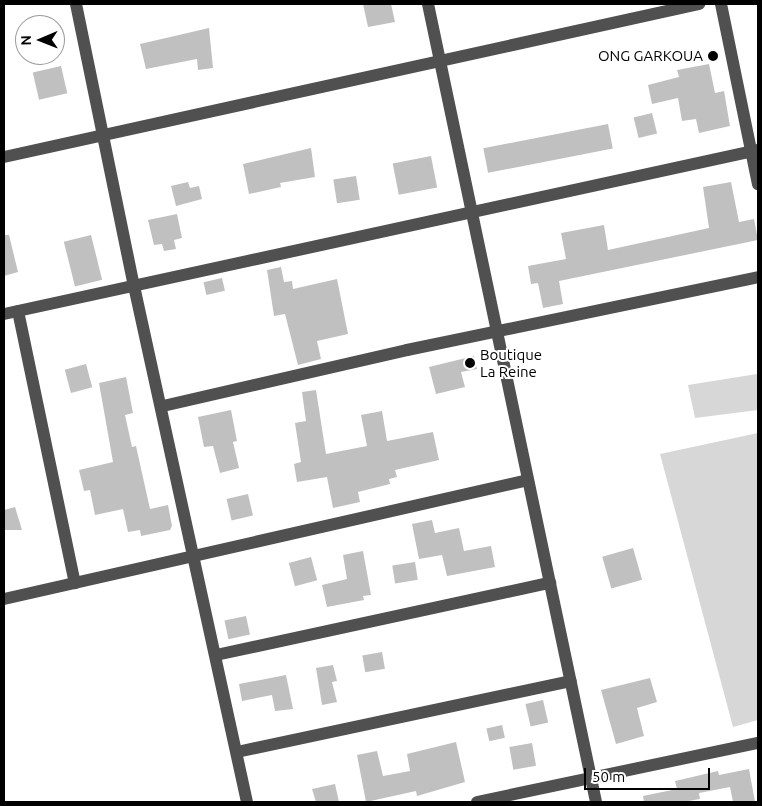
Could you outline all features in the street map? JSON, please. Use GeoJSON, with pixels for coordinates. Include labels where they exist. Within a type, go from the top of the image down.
{"type":"FeatureCollection","features":[{"type":"Feature","properties":{"kind":"street"},"geometry":{"type":"LineString","coordinates":[[76,4],[134,286],[163,406],[247,802]]}},
{"type":"Feature","properties":{"kind":"street"},"geometry":{"type":"LineString","coordinates":[[428,4],[596,802]]}},
{"type":"Feature","properties":{"kind":"street"},"geometry":{"type":"LineString","coordinates":[[4,157],[699,4]]}},
{"type":"Feature","properties":{"kind":"street"},"geometry":{"type":"LineString","coordinates":[[722,4],[755,150],[758,184]]}},
{"type":"Feature","properties":{"kind":"street"},"geometry":{"type":"LineString","coordinates":[[4,314],[472,214],[755,150]]}},
{"type":"Feature","properties":{"kind":"street"},"geometry":{"type":"LineString","coordinates":[[163,406],[497,332],[758,277]]}},
{"type":"Feature","properties":{"kind":"street"},"geometry":{"type":"LineString","coordinates":[[18,311],[75,583]]}},
{"type":"Feature","properties":{"kind":"street"},"geometry":{"type":"LineString","coordinates":[[4,599],[528,480]]}},
{"type":"Feature","properties":{"kind":"street"},"geometry":{"type":"LineString","coordinates":[[216,655],[550,583]]}},
{"type":"Feature","properties":{"kind":"street"},"geometry":{"type":"LineString","coordinates":[[237,752],[571,681]]}},
{"type":"Feature","properties":{"kind":"street"},"geometry":{"type":"LineString","coordinates":[[477,802],[758,743]]}},
{"type":"Feature","properties":{"kind":"shaded area"},"geometry":{"type":"Polygon","coordinates":[[[757,374],[758,410],[695,418],[688,385],[757,374]]]}},
{"type":"Feature","properties":{"kind":"shaded area"},"geometry":{"type":"Polygon","coordinates":[[[758,433],[758,720],[733,727],[660,454],[758,433]]]}},
{"type":"Feature","properties":{"kind":"building"},"geometry":{"type":"Polygon","coordinates":[[[363,4],[391,4],[395,22],[368,27],[363,4]]]}},
{"type":"Feature","properties":{"kind":"building"},"geometry":{"type":"Polygon","coordinates":[[[209,28],[213,68],[198,70],[197,59],[146,69],[140,44],[209,28]]]}},
{"type":"Feature","properties":{"kind":"building"},"geometry":{"type":"Polygon","coordinates":[[[709,64],[715,93],[724,91],[730,126],[699,133],[696,119],[682,121],[678,98],[652,104],[648,85],[679,77],[677,70],[709,64]]]}},
{"type":"Feature","properties":{"kind":"building"},"geometry":{"type":"Polygon","coordinates":[[[61,66],[67,93],[39,100],[33,73],[61,66]]]}},
{"type":"Feature","properties":{"kind":"building"},"geometry":{"type":"Polygon","coordinates":[[[652,113],[657,133],[639,138],[634,118],[652,113]]]}},
{"type":"Feature","properties":{"kind":"building"},"geometry":{"type":"Polygon","coordinates":[[[608,124],[613,149],[488,173],[483,148],[608,124]]]}},
{"type":"Feature","properties":{"kind":"building"},"geometry":{"type":"Polygon","coordinates":[[[311,148],[315,177],[280,183],[281,187],[249,194],[243,164],[311,148]]]}},
{"type":"Feature","properties":{"kind":"building"},"geometry":{"type":"Polygon","coordinates":[[[431,156],[437,187],[399,195],[393,163],[431,156]]]}},
{"type":"Feature","properties":{"kind":"building"},"geometry":{"type":"Polygon","coordinates":[[[356,176],[360,200],[337,203],[333,180],[356,176]]]}},
{"type":"Feature","properties":{"kind":"building"},"geometry":{"type":"Polygon","coordinates":[[[188,182],[190,188],[199,186],[202,199],[176,206],[171,186],[188,182]]]}},
{"type":"Feature","properties":{"kind":"building"},"geometry":{"type":"Polygon","coordinates":[[[731,182],[739,222],[754,219],[758,240],[559,281],[563,304],[543,308],[538,283],[531,284],[528,266],[566,259],[561,233],[604,225],[608,250],[709,228],[703,187],[731,182]]]}},
{"type":"Feature","properties":{"kind":"building"},"geometry":{"type":"Polygon","coordinates":[[[177,214],[182,238],[174,240],[176,249],[164,251],[162,244],[154,245],[148,220],[177,214]]]}},
{"type":"Feature","properties":{"kind":"building"},"geometry":{"type":"Polygon","coordinates":[[[4,235],[9,235],[18,272],[4,276],[4,235]]]}},
{"type":"Feature","properties":{"kind":"building"},"geometry":{"type":"Polygon","coordinates":[[[91,235],[102,280],[75,286],[64,242],[91,235]]]}},
{"type":"Feature","properties":{"kind":"building"},"geometry":{"type":"Polygon","coordinates":[[[281,267],[284,282],[292,281],[293,289],[337,279],[348,334],[317,341],[321,359],[298,365],[285,314],[274,316],[267,270],[281,267]]]}},
{"type":"Feature","properties":{"kind":"building"},"geometry":{"type":"Polygon","coordinates":[[[222,278],[225,291],[206,295],[203,282],[222,278]]]}},
{"type":"Feature","properties":{"kind":"building"},"geometry":{"type":"Polygon","coordinates":[[[474,356],[477,369],[461,372],[465,387],[436,394],[429,367],[474,356]]]}},
{"type":"Feature","properties":{"kind":"building"},"geometry":{"type":"Polygon","coordinates":[[[86,364],[92,387],[71,393],[65,370],[86,364]]]}},
{"type":"Feature","properties":{"kind":"building"},"geometry":{"type":"Polygon","coordinates":[[[126,377],[133,413],[125,415],[132,447],[136,446],[150,509],[168,505],[172,526],[170,530],[141,536],[140,530],[128,532],[123,509],[95,515],[90,490],[84,491],[79,470],[113,462],[99,383],[126,377]]]}},
{"type":"Feature","properties":{"kind":"building"},"geometry":{"type":"Polygon","coordinates":[[[316,390],[326,454],[367,446],[361,415],[382,411],[387,441],[433,432],[439,460],[395,470],[397,477],[389,479],[390,484],[358,492],[360,502],[333,508],[327,477],[297,482],[294,464],[301,462],[295,423],[306,421],[302,392],[316,390]]]}},
{"type":"Feature","properties":{"kind":"building"},"geometry":{"type":"Polygon","coordinates":[[[231,410],[237,441],[233,442],[239,468],[220,473],[213,446],[204,447],[198,417],[231,410]]]}},
{"type":"Feature","properties":{"kind":"building"},"geometry":{"type":"Polygon","coordinates":[[[248,494],[253,515],[232,520],[227,499],[248,494]]]}},
{"type":"Feature","properties":{"kind":"building"},"geometry":{"type":"Polygon","coordinates":[[[15,507],[22,530],[4,530],[4,510],[15,507]]]}},
{"type":"Feature","properties":{"kind":"building"},"geometry":{"type":"Polygon","coordinates":[[[432,520],[435,533],[459,528],[464,551],[491,546],[495,567],[447,576],[442,555],[419,559],[412,524],[432,520]]]}},
{"type":"Feature","properties":{"kind":"building"},"geometry":{"type":"Polygon","coordinates":[[[633,548],[642,580],[611,589],[602,557],[633,548]]]}},
{"type":"Feature","properties":{"kind":"building"},"geometry":{"type":"Polygon","coordinates":[[[363,551],[371,595],[363,596],[364,600],[327,607],[322,585],[347,579],[343,555],[363,551]]]}},
{"type":"Feature","properties":{"kind":"building"},"geometry":{"type":"Polygon","coordinates":[[[311,557],[317,580],[295,586],[289,563],[311,557]]]}},
{"type":"Feature","properties":{"kind":"building"},"geometry":{"type":"Polygon","coordinates":[[[415,562],[418,580],[395,583],[392,566],[415,562]]]}},
{"type":"Feature","properties":{"kind":"building"},"geometry":{"type":"Polygon","coordinates":[[[246,616],[250,635],[228,639],[224,621],[246,616]]]}},
{"type":"Feature","properties":{"kind":"building"},"geometry":{"type":"Polygon","coordinates":[[[382,652],[385,669],[365,672],[362,655],[382,652]]]}},
{"type":"Feature","properties":{"kind":"building"},"geometry":{"type":"Polygon","coordinates":[[[333,665],[337,681],[332,682],[337,702],[322,705],[316,668],[333,665]]]}},
{"type":"Feature","properties":{"kind":"building"},"geometry":{"type":"Polygon","coordinates":[[[286,675],[293,709],[275,711],[272,695],[242,701],[239,684],[286,675]]]}},
{"type":"Feature","properties":{"kind":"building"},"geometry":{"type":"Polygon","coordinates":[[[650,678],[657,702],[637,708],[644,736],[616,744],[601,690],[650,678]]]}},
{"type":"Feature","properties":{"kind":"building"},"geometry":{"type":"Polygon","coordinates":[[[543,700],[548,722],[531,726],[525,704],[543,700]]]}},
{"type":"Feature","properties":{"kind":"building"},"geometry":{"type":"Polygon","coordinates":[[[502,725],[505,738],[489,741],[486,729],[502,725]]]}},
{"type":"Feature","properties":{"kind":"building"},"geometry":{"type":"Polygon","coordinates":[[[456,742],[465,782],[417,796],[416,791],[366,802],[357,755],[377,751],[383,776],[410,771],[407,754],[456,742]]]}},
{"type":"Feature","properties":{"kind":"building"},"geometry":{"type":"Polygon","coordinates":[[[532,743],[536,766],[513,770],[509,747],[532,743]]]}},
{"type":"Feature","properties":{"kind":"building"},"geometry":{"type":"Polygon","coordinates":[[[749,769],[755,802],[733,802],[730,787],[699,793],[700,799],[683,802],[644,802],[643,796],[677,789],[675,781],[718,771],[719,775],[749,769]]]}},
{"type":"Feature","properties":{"kind":"building"},"geometry":{"type":"Polygon","coordinates":[[[335,784],[339,802],[316,802],[312,789],[335,784]]]}},
{"type":"Feature","properties":{"kind":"place","name":"ONG GARKOUA"},"geometry":{"type":"Point","coordinates":[713,56]}},
{"type":"Feature","properties":{"kind":"place","name":"Boutique La Reine"},"geometry":{"type":"Point","coordinates":[470,363]}}]}
